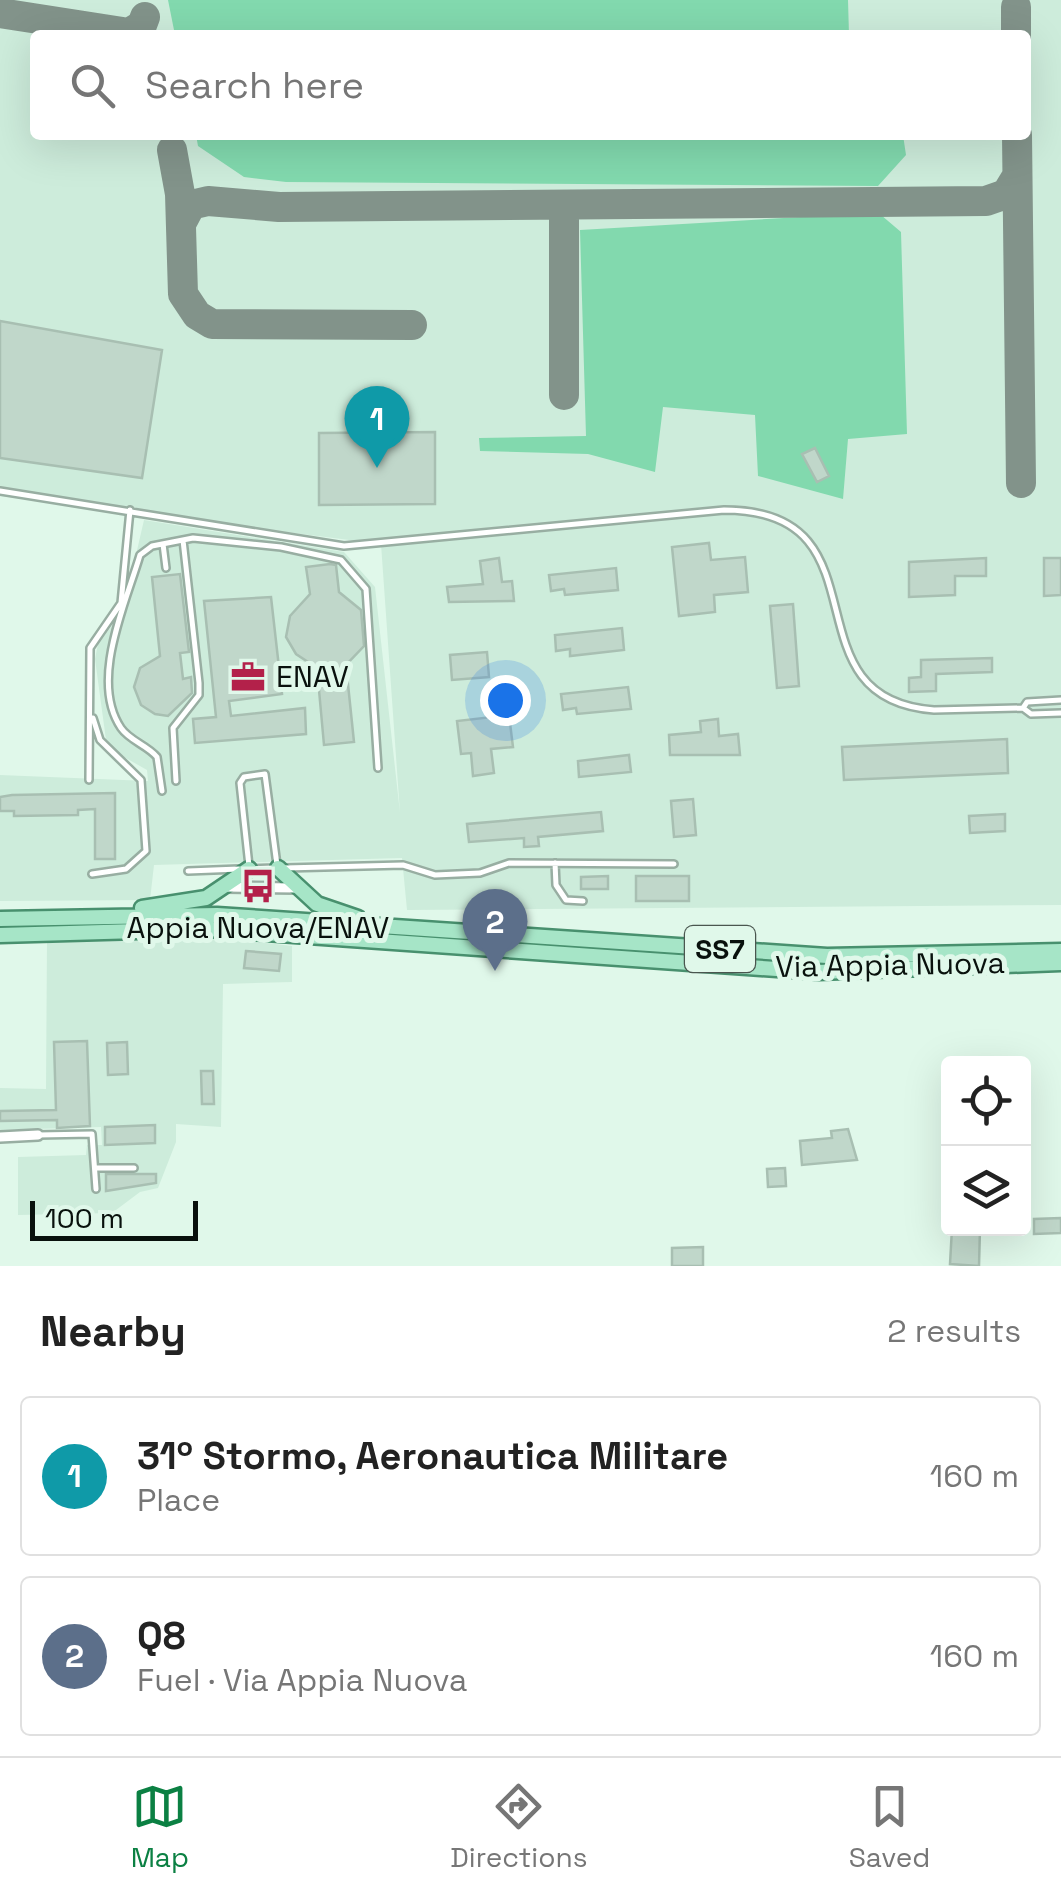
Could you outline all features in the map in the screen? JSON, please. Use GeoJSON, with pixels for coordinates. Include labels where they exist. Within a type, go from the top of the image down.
{"type":"FeatureCollection","features":[{"type":"Feature","properties":{"kind":"main road"},"geometry":{"type":"LineString","coordinates":[[278,868],[297,888],[336,912],[402,928]]}},
{"type":"Feature","properties":{"kind":"main road"},"geometry":{"type":"LineString","coordinates":[[86,917],[200,900],[250,869]]}},
{"type":"Feature","properties":{"kind":"main road","name":"Via Appia Nuova"},"geometry":{"type":"LineString","coordinates":[[0,919],[218,915],[827,956],[1061,950]]}},
{"type":"Feature","properties":{"kind":"main road","name":"Via Appia Nuova"},"geometry":{"type":"LineString","coordinates":[[0,934],[208,929],[819,972],[1026,963],[1061,966]]}},
{"type":"Feature","properties":{"kind":"street"},"geometry":{"type":"LineString","coordinates":[[227,886],[297,888]]}},
{"type":"Feature","properties":{"kind":"street"},"geometry":{"type":"LineString","coordinates":[[0,1137],[38,1136]]}},
{"type":"Feature","properties":{"kind":"lane"},"geometry":{"type":"LineString","coordinates":[[0,492],[344,546],[724,510],[757,512],[786,523],[812,543],[829,578],[844,649],[870,683],[920,709],[1023,708],[1030,714],[1061,713]]}},
{"type":"Feature","properties":{"kind":"lane"},"geometry":{"type":"LineString","coordinates":[[92,874],[126,869],[146,850],[141,780],[100,740],[93,718],[90,648],[120,603],[130,510]]}},
{"type":"Feature","properties":{"kind":"lane"},"geometry":{"type":"LineString","coordinates":[[176,781],[173,728],[198,695],[199,683],[184,540]]}},
{"type":"Feature","properties":{"kind":"lane"},"geometry":{"type":"LineString","coordinates":[[162,791],[157,757],[122,729],[116,716],[108,656],[140,555],[184,540],[282,547],[341,560],[366,590],[378,768]]}},
{"type":"Feature","properties":{"kind":"lane"},"geometry":{"type":"LineString","coordinates":[[163,544],[166,568]]}},
{"type":"Feature","properties":{"kind":"lane"},"geometry":{"type":"LineString","coordinates":[[1023,708],[1027,702],[1061,700]]}},
{"type":"Feature","properties":{"kind":"lane"},"geometry":{"type":"LineString","coordinates":[[89,780],[88,728],[93,718]]}},
{"type":"Feature","properties":{"kind":"lane"},"geometry":{"type":"LineString","coordinates":[[250,869],[240,783],[244,778],[266,774],[278,868]]}},
{"type":"Feature","properties":{"kind":"lane"},"geometry":{"type":"LineString","coordinates":[[188,871],[404,865],[435,875],[480,872],[509,863],[674,864]]}},
{"type":"Feature","properties":{"kind":"lane"},"geometry":{"type":"LineString","coordinates":[[555,864],[556,885],[566,900],[583,901]]}},
{"type":"Feature","properties":{"kind":"lane"},"geometry":{"type":"LineString","coordinates":[[38,1136],[92,1134],[96,1189]]}},
{"type":"Feature","properties":{"kind":"lane"},"geometry":{"type":"LineString","coordinates":[[95,1168],[134,1168]]}},
{"type":"Feature","properties":{"kind":"shaded area"},"geometry":{"type":"Polygon","coordinates":[[[0,0],[1061,0],[1061,905],[407,910],[402,858],[154,865],[150,900],[0,901],[0,775],[148,781],[147,770],[117,753],[106,740],[95,659],[98,644],[123,611],[144,520],[344,552],[375,587],[400,813],[381,544],[0,496],[0,0]]]}},
{"type":"Feature","properties":{"kind":"shaded area"},"geometry":{"type":"Polygon","coordinates":[[[223,938],[292,946],[292,982],[223,984],[221,1127],[176,1124],[176,1142],[158,1188],[140,1192],[112,1213],[18,1215],[18,1157],[86,1155],[87,1145],[102,1145],[101,1127],[0,1130],[0,1088],[46,1089],[47,941],[223,938]]]}},
{"type":"Feature","properties":{"kind":"green space"},"geometry":{"type":"Polygon","coordinates":[[[168,0],[848,0],[849,30],[174,30],[168,0]]]}},
{"type":"Feature","properties":{"kind":"green space"},"geometry":{"type":"Polygon","coordinates":[[[197,140],[904,140],[906,155],[878,186],[286,182],[244,177],[198,146],[197,140]]]}},
{"type":"Feature","properties":{"kind":"green space"},"geometry":{"type":"Polygon","coordinates":[[[881,215],[901,232],[907,434],[848,439],[843,499],[758,476],[755,415],[663,407],[655,472],[588,454],[480,451],[479,438],[586,436],[580,230],[881,215]]]}},
{"type":"Feature","properties":{"kind":"building"},"geometry":{"type":"Polygon","coordinates":[[[0,321],[162,350],[142,478],[0,458],[0,321]]]}},
{"type":"Feature","properties":{"kind":"building"},"geometry":{"type":"Polygon","coordinates":[[[435,432],[435,504],[319,505],[319,433],[435,432]]]}},
{"type":"Feature","properties":{"kind":"building"},"geometry":{"type":"Polygon","coordinates":[[[815,448],[829,476],[817,482],[802,454],[815,448]]]}},
{"type":"Feature","properties":{"kind":"building"},"geometry":{"type":"Polygon","coordinates":[[[709,543],[711,560],[745,557],[748,592],[714,595],[715,612],[679,616],[672,547],[709,543]]]}},
{"type":"Feature","properties":{"kind":"building"},"geometry":{"type":"Polygon","coordinates":[[[499,558],[502,582],[512,581],[514,601],[449,602],[447,587],[483,584],[480,561],[499,558]]]}},
{"type":"Feature","properties":{"kind":"building"},"geometry":{"type":"Polygon","coordinates":[[[986,558],[986,576],[955,576],[955,595],[909,597],[909,562],[986,558]]]}},
{"type":"Feature","properties":{"kind":"building"},"geometry":{"type":"Polygon","coordinates":[[[1044,558],[1061,558],[1061,595],[1044,596],[1044,558]]]}},
{"type":"Feature","properties":{"kind":"building"},"geometry":{"type":"Polygon","coordinates":[[[336,565],[339,592],[361,610],[364,646],[346,665],[354,742],[324,745],[317,668],[296,654],[286,637],[290,616],[310,594],[306,567],[336,565]]]}},
{"type":"Feature","properties":{"kind":"building"},"geometry":{"type":"Polygon","coordinates":[[[616,568],[618,590],[565,595],[564,589],[551,591],[549,575],[616,568]]]}},
{"type":"Feature","properties":{"kind":"building"},"geometry":{"type":"Polygon","coordinates":[[[180,574],[189,652],[180,653],[183,679],[191,677],[192,693],[168,716],[155,714],[141,705],[134,687],[140,668],[160,656],[152,577],[180,574]]]}},
{"type":"Feature","properties":{"kind":"building"},"geometry":{"type":"Polygon","coordinates":[[[271,597],[282,694],[229,701],[231,716],[305,708],[306,734],[195,743],[193,719],[216,717],[204,601],[271,597]]]}},
{"type":"Feature","properties":{"kind":"building"},"geometry":{"type":"Polygon","coordinates":[[[793,604],[799,686],[777,688],[770,606],[793,604]]]}},
{"type":"Feature","properties":{"kind":"building"},"geometry":{"type":"Polygon","coordinates":[[[622,628],[624,650],[570,656],[570,649],[556,651],[555,635],[622,628]]]}},
{"type":"Feature","properties":{"kind":"building"},"geometry":{"type":"Polygon","coordinates":[[[487,652],[489,677],[452,680],[450,655],[487,652]]]}},
{"type":"Feature","properties":{"kind":"building"},"geometry":{"type":"Polygon","coordinates":[[[992,658],[992,672],[936,674],[936,691],[909,692],[909,678],[921,677],[921,660],[992,658]]]}},
{"type":"Feature","properties":{"kind":"building"},"geometry":{"type":"Polygon","coordinates":[[[628,687],[631,709],[577,714],[576,708],[563,710],[561,694],[628,687]]]}},
{"type":"Feature","properties":{"kind":"building"},"geometry":{"type":"Polygon","coordinates":[[[509,715],[513,747],[491,749],[494,773],[473,776],[471,753],[461,754],[457,721],[509,715]]]}},
{"type":"Feature","properties":{"kind":"building"},"geometry":{"type":"Polygon","coordinates":[[[718,719],[719,736],[738,734],[740,755],[670,755],[669,735],[701,732],[700,721],[718,719]]]}},
{"type":"Feature","properties":{"kind":"building"},"geometry":{"type":"Polygon","coordinates":[[[1007,739],[1008,773],[844,780],[842,747],[1007,739]]]}},
{"type":"Feature","properties":{"kind":"building"},"geometry":{"type":"Polygon","coordinates":[[[629,755],[631,772],[579,777],[578,761],[629,755]]]}},
{"type":"Feature","properties":{"kind":"building"},"geometry":{"type":"Polygon","coordinates":[[[115,793],[115,859],[95,859],[95,809],[78,810],[78,815],[14,816],[14,811],[0,811],[0,797],[12,795],[115,793]]]}},
{"type":"Feature","properties":{"kind":"building"},"geometry":{"type":"Polygon","coordinates":[[[693,799],[696,835],[674,837],[671,801],[693,799]]]}},
{"type":"Feature","properties":{"kind":"building"},"geometry":{"type":"Polygon","coordinates":[[[601,812],[603,831],[538,837],[539,846],[524,847],[524,838],[469,842],[467,824],[601,812]]]}},
{"type":"Feature","properties":{"kind":"building"},"geometry":{"type":"Polygon","coordinates":[[[1005,814],[1005,831],[970,833],[969,816],[1005,814]]]}},
{"type":"Feature","properties":{"kind":"building"},"geometry":{"type":"Polygon","coordinates":[[[608,876],[608,889],[581,889],[581,877],[608,876]]]}},
{"type":"Feature","properties":{"kind":"building"},"geometry":{"type":"Polygon","coordinates":[[[636,876],[689,876],[689,901],[636,901],[636,876]]]}},
{"type":"Feature","properties":{"kind":"building"},"geometry":{"type":"Polygon","coordinates":[[[246,951],[281,954],[279,971],[244,968],[246,951]]]}},
{"type":"Feature","properties":{"kind":"building"},"geometry":{"type":"Polygon","coordinates":[[[87,1041],[90,1126],[57,1128],[57,1120],[0,1121],[0,1111],[56,1110],[54,1042],[87,1041]]]}},
{"type":"Feature","properties":{"kind":"building"},"geometry":{"type":"Polygon","coordinates":[[[127,1042],[128,1074],[108,1075],[107,1043],[127,1042]]]}},
{"type":"Feature","properties":{"kind":"building"},"geometry":{"type":"Polygon","coordinates":[[[201,1071],[213,1071],[214,1104],[202,1104],[201,1071]]]}},
{"type":"Feature","properties":{"kind":"building"},"geometry":{"type":"Polygon","coordinates":[[[155,1125],[155,1143],[105,1145],[105,1127],[155,1125]]]}},
{"type":"Feature","properties":{"kind":"building"},"geometry":{"type":"Polygon","coordinates":[[[848,1129],[857,1160],[802,1165],[800,1141],[832,1138],[831,1131],[848,1129]]]}},
{"type":"Feature","properties":{"kind":"building"},"geometry":{"type":"Polygon","coordinates":[[[785,1168],[786,1186],[768,1187],[767,1169],[785,1168]]]}},
{"type":"Feature","properties":{"kind":"building"},"geometry":{"type":"Polygon","coordinates":[[[106,1174],[156,1174],[156,1183],[106,1191],[106,1174]]]}},
{"type":"Feature","properties":{"kind":"building"},"geometry":{"type":"Polygon","coordinates":[[[1061,1218],[1061,1233],[1034,1234],[1034,1219],[1061,1218]]]}},
{"type":"Feature","properties":{"kind":"building"},"geometry":{"type":"Polygon","coordinates":[[[952,1236],[980,1236],[979,1266],[950,1264],[952,1236]]]}},
{"type":"Feature","properties":{"kind":"building"},"geometry":{"type":"Polygon","coordinates":[[[703,1247],[703,1266],[672,1266],[672,1248],[703,1247]]]}},
{"type":"Feature","properties":{"kind":"taxiway"},"geometry":{"type":"LineString","coordinates":[[1016,7],[1016,30]]}},
{"type":"Feature","properties":{"kind":"taxiway"},"geometry":{"type":"LineString","coordinates":[[0,13],[110,30]]}},
{"type":"Feature","properties":{"kind":"taxiway"},"geometry":{"type":"LineString","coordinates":[[134,30],[145,17]]}},
{"type":"Feature","properties":{"kind":"taxiway"},"geometry":{"type":"LineString","coordinates":[[1017,140],[1021,483]]}},
{"type":"Feature","properties":{"kind":"taxiway"},"geometry":{"type":"LineString","coordinates":[[172,150],[180,194],[183,294],[197,315],[212,324],[412,325]]}},
{"type":"Feature","properties":{"kind":"taxiway"},"geometry":{"type":"LineString","coordinates":[[182,222],[191,205],[208,201],[279,207],[986,201],[1006,194],[1017,176]]}},
{"type":"Feature","properties":{"kind":"taxiway"},"geometry":{"type":"LineString","coordinates":[[564,395],[564,212],[573,205]]}},
{"type":"Feature","properties":{"kind":"place","name":"31º Stormo, Aeronautica Militare"},"geometry":{"type":"Point","coordinates":[377,468]}},
{"type":"Feature","properties":{"kind":"place","name":"ENAV"},"geometry":{"type":"Point","coordinates":[248,677]}},
{"type":"Feature","properties":{"kind":"place","name":"Appia Nuova/ENAV"},"geometry":{"type":"Point","coordinates":[258,886]}},
{"type":"Feature","properties":{"kind":"place","name":"Q8"},"geometry":{"type":"Point","coordinates":[495,971]}}]}
